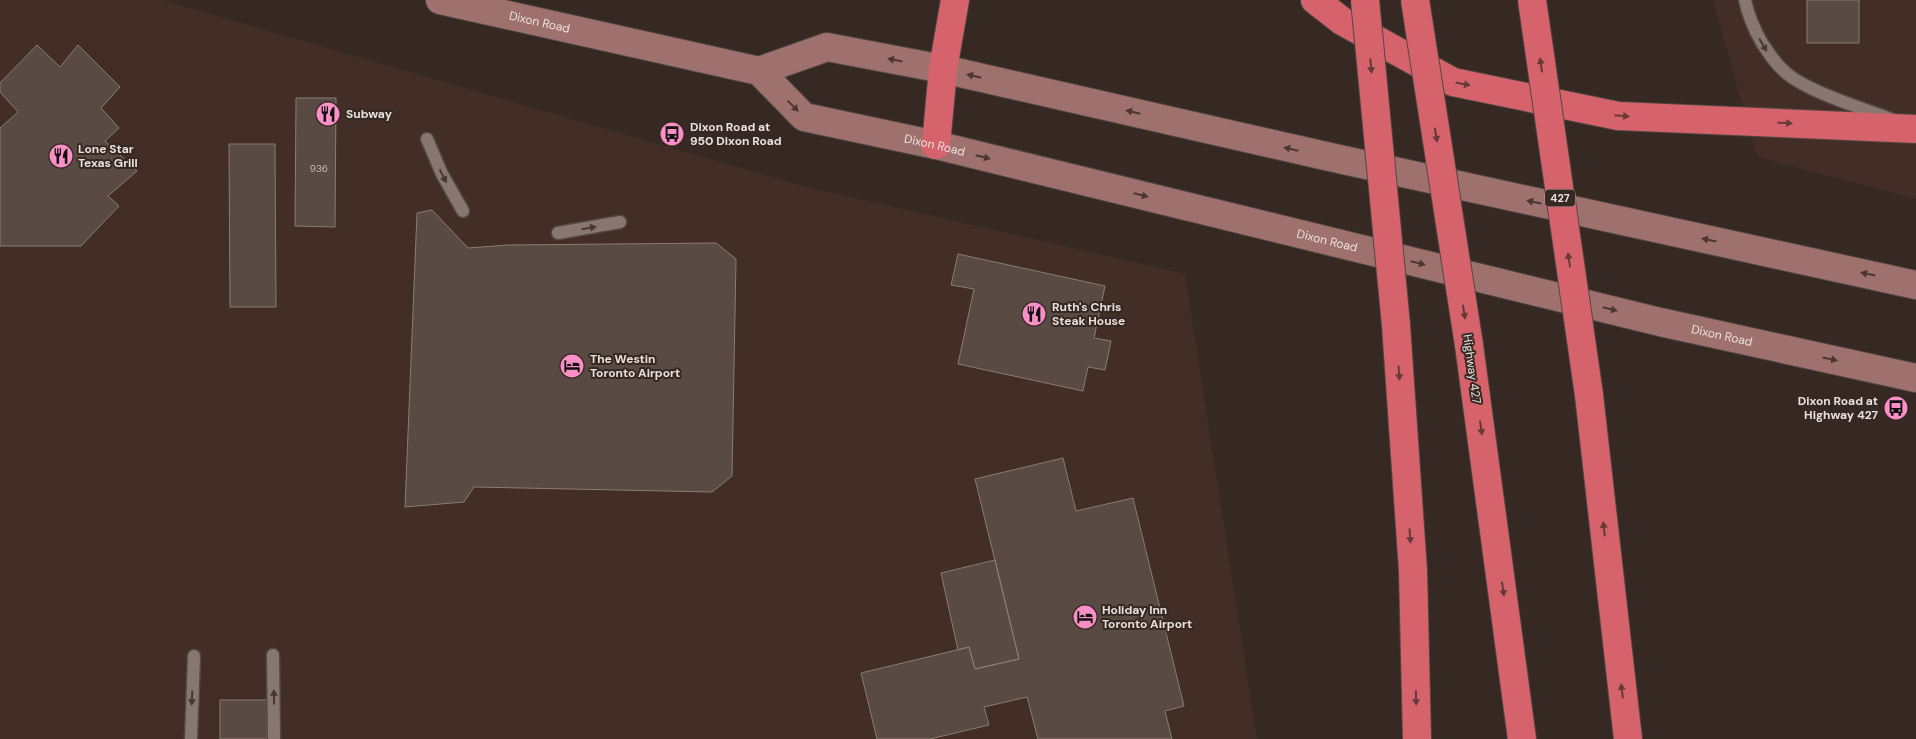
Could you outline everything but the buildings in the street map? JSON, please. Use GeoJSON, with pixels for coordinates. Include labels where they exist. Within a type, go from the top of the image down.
{"type":"FeatureCollection","features":[{"type":"Feature","properties":{"kind":"highway"},"geometry":{"type":"LineString","coordinates":[[936,146],[943,69],[956,0]]}},
{"type":"Feature","properties":{"kind":"highway"},"geometry":{"type":"LineString","coordinates":[[1315,0],[1342,22],[1453,82],[1618,116],[1916,129]]}},
{"type":"Feature","properties":{"kind":"highway"},"geometry":{"type":"LineString","coordinates":[[1365,0],[1396,325],[1413,571],[1417,739]]}},
{"type":"Feature","properties":{"kind":"highway","name":"Highway 427"},"geometry":{"type":"LineString","coordinates":[[1415,0],[1469,345],[1522,739]]}},
{"type":"Feature","properties":{"kind":"highway","name":"427"},"geometry":{"type":"LineString","coordinates":[[1532,0],[1588,395],[1628,739]]}},
{"type":"Feature","properties":{"kind":"main road","name":"Dixon Road"},"geometry":{"type":"LineString","coordinates":[[440,0],[759,71],[804,117],[936,146],[1660,322],[1916,378]]}},
{"type":"Feature","properties":{"kind":"main road"},"geometry":{"type":"LineString","coordinates":[[759,71],[827,47],[943,69],[1329,157],[1916,284]]}},
{"type":"Feature","properties":{"kind":"lane"},"geometry":{"type":"LineString","coordinates":[[1745,0],[1747,11],[1756,33],[1769,54],[1784,72],[1809,88],[1916,129]]}},
{"type":"Feature","properties":{"kind":"lane"},"geometry":{"type":"LineString","coordinates":[[427,139],[442,174],[463,211]]}},
{"type":"Feature","properties":{"kind":"lane"},"geometry":{"type":"LineString","coordinates":[[558,233],[620,222]]}},
{"type":"Feature","properties":{"kind":"lane"},"geometry":{"type":"LineString","coordinates":[[273,655],[274,739]]}},
{"type":"Feature","properties":{"kind":"lane"},"geometry":{"type":"LineString","coordinates":[[191,739],[194,656]]}},
{"type":"Feature","properties":{"kind":"shaded area"},"geometry":{"type":"Polygon","coordinates":[[[0,0],[162,0],[803,186],[1185,274],[1257,739],[0,739],[0,0]]]}},
{"type":"Feature","properties":{"kind":"shaded area"},"geometry":{"type":"Polygon","coordinates":[[[1713,0],[1916,0],[1916,199],[1757,157],[1713,0]]]}},
{"type":"Feature","properties":{"kind":"place","name":"Subway"},"geometry":{"type":"Point","coordinates":[328,114]}},
{"type":"Feature","properties":{"kind":"place","name":"Dixon Road at 950 Dixon Road"},"geometry":{"type":"Point","coordinates":[672,134]}},
{"type":"Feature","properties":{"kind":"place","name":"Lone Star Texas Grill"},"geometry":{"type":"Point","coordinates":[61,156]}},
{"type":"Feature","properties":{"kind":"place","name":"Ruth's Chris Steak House"},"geometry":{"type":"Point","coordinates":[1034,314]}},
{"type":"Feature","properties":{"kind":"place","name":"The Westin Toronto Airport"},"geometry":{"type":"Point","coordinates":[572,366]}},
{"type":"Feature","properties":{"kind":"place","name":"Dixon Road at Highway 427"},"geometry":{"type":"Point","coordinates":[1896,408]}},
{"type":"Feature","properties":{"kind":"place","name":"Holiday Inn Toronto Airport"},"geometry":{"type":"Point","coordinates":[1085,617]}}]}
